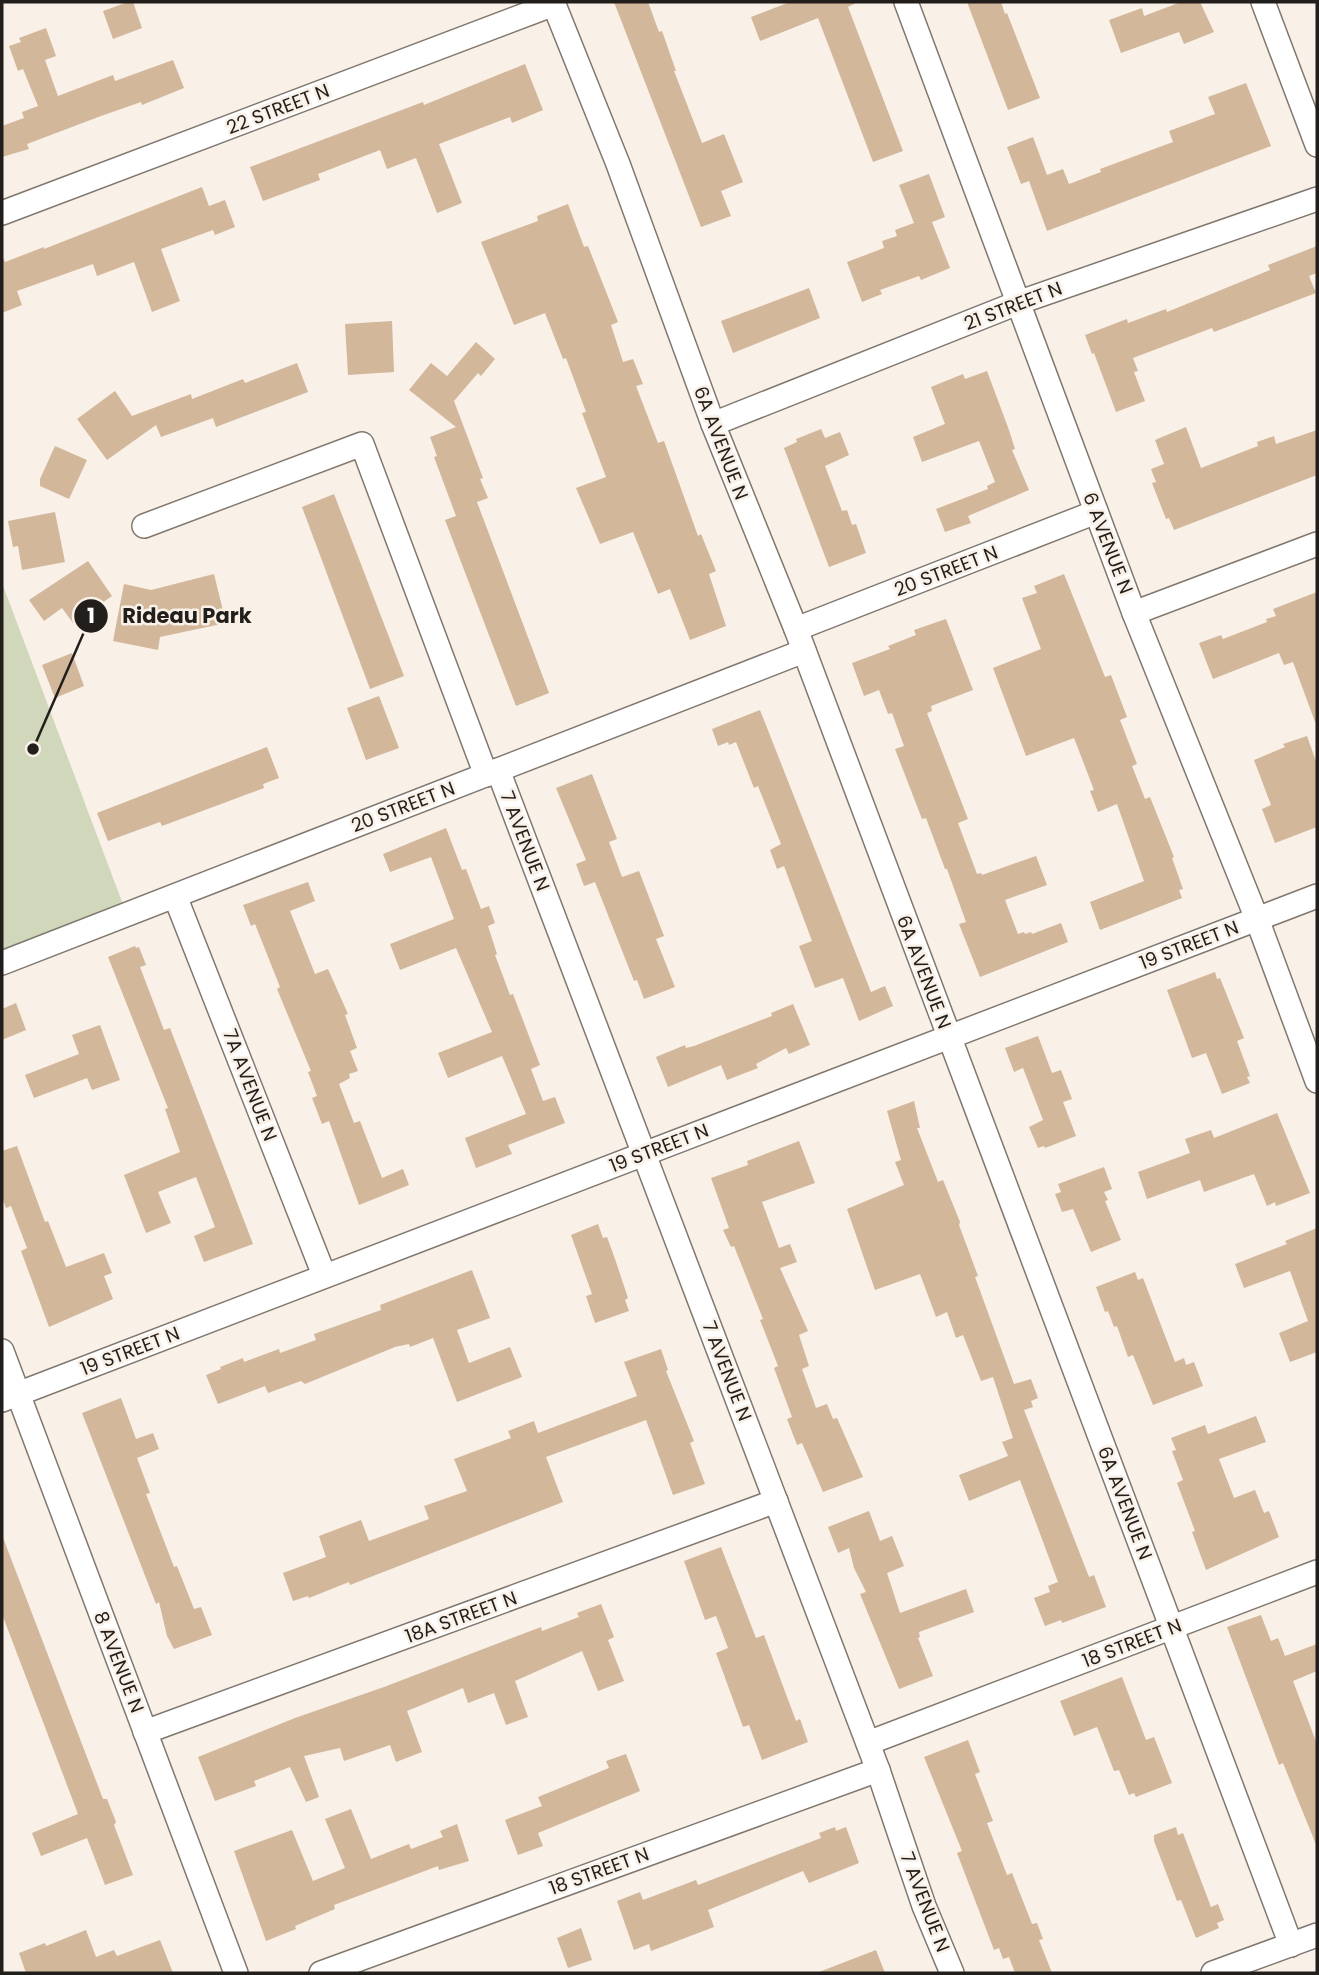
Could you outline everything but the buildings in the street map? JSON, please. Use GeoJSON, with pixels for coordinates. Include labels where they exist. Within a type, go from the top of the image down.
{"type":"FeatureCollection","features":[{"type":"Feature","properties":{"kind":"street","name":"6 AVENUE N"},"geometry":{"type":"LineString","coordinates":[[906,2],[1134,613],[1257,919],[1317,1081]]}},
{"type":"Feature","properties":{"kind":"street"},"geometry":{"type":"LineString","coordinates":[[1263,2],[1317,145]]}},
{"type":"Feature","properties":{"kind":"street","name":"22 STREET N"},"geometry":{"type":"LineString","coordinates":[[2,213],[553,3]]}},
{"type":"Feature","properties":{"kind":"street","name":"6A AVENUE N"},"geometry":{"type":"LineString","coordinates":[[553,3],[618,164],[713,424],[796,629],[1291,1945]]}},
{"type":"Feature","properties":{"kind":"street","name":"21 STREET N"},"geometry":{"type":"LineString","coordinates":[[713,424],[1020,302],[1317,199]]}},
{"type":"Feature","properties":{"kind":"street","name":"7 AVENUE N"},"geometry":{"type":"LineString","coordinates":[[145,526],[362,444],[644,1154],[868,1743],[924,1906],[952,1973]]}},
{"type":"Feature","properties":{"kind":"street","name":"20 STREET N"},"geometry":{"type":"LineString","coordinates":[[796,629],[1097,512]]}},
{"type":"Feature","properties":{"kind":"street"},"geometry":{"type":"LineString","coordinates":[[1134,613],[1317,544]]}},
{"type":"Feature","properties":{"kind":"street","name":"20 STREET N"},"geometry":{"type":"LineString","coordinates":[[2,963],[804,651]]}},
{"type":"Feature","properties":{"kind":"street","name":"7A AVENUE N"},"geometry":{"type":"LineString","coordinates":[[175,896],[324,1275]]}},
{"type":"Feature","properties":{"kind":"street","name":"19 STREET N"},"geometry":{"type":"LineString","coordinates":[[10,1397],[1317,896]]}},
{"type":"Feature","properties":{"kind":"street","name":"8 AVENUE N"},"geometry":{"type":"LineString","coordinates":[[2,1351],[10,1397],[145,1732],[236,1973]]}},
{"type":"Feature","properties":{"kind":"street","name":"18A STREET N"},"geometry":{"type":"LineString","coordinates":[[145,1732],[776,1501]]}},
{"type":"Feature","properties":{"kind":"street","name":"18 STREET N"},"geometry":{"type":"LineString","coordinates":[[868,1743],[1317,1572]]}},
{"type":"Feature","properties":{"kind":"street","name":"18 STREET N"},"geometry":{"type":"LineString","coordinates":[[321,1973],[878,1770]]}},
{"type":"Feature","properties":{"kind":"street"},"geometry":{"type":"LineString","coordinates":[[1213,1973],[1317,1935]]}},
{"type":"Feature","properties":{"kind":"green space"},"geometry":{"type":"Polygon","coordinates":[[[2,583],[127,915],[2,963],[2,583]]]}},
{"type":"Feature","properties":{"kind":"place","name":"Rideau Park"},"geometry":{"type":"Point","coordinates":[33,749]}}]}
